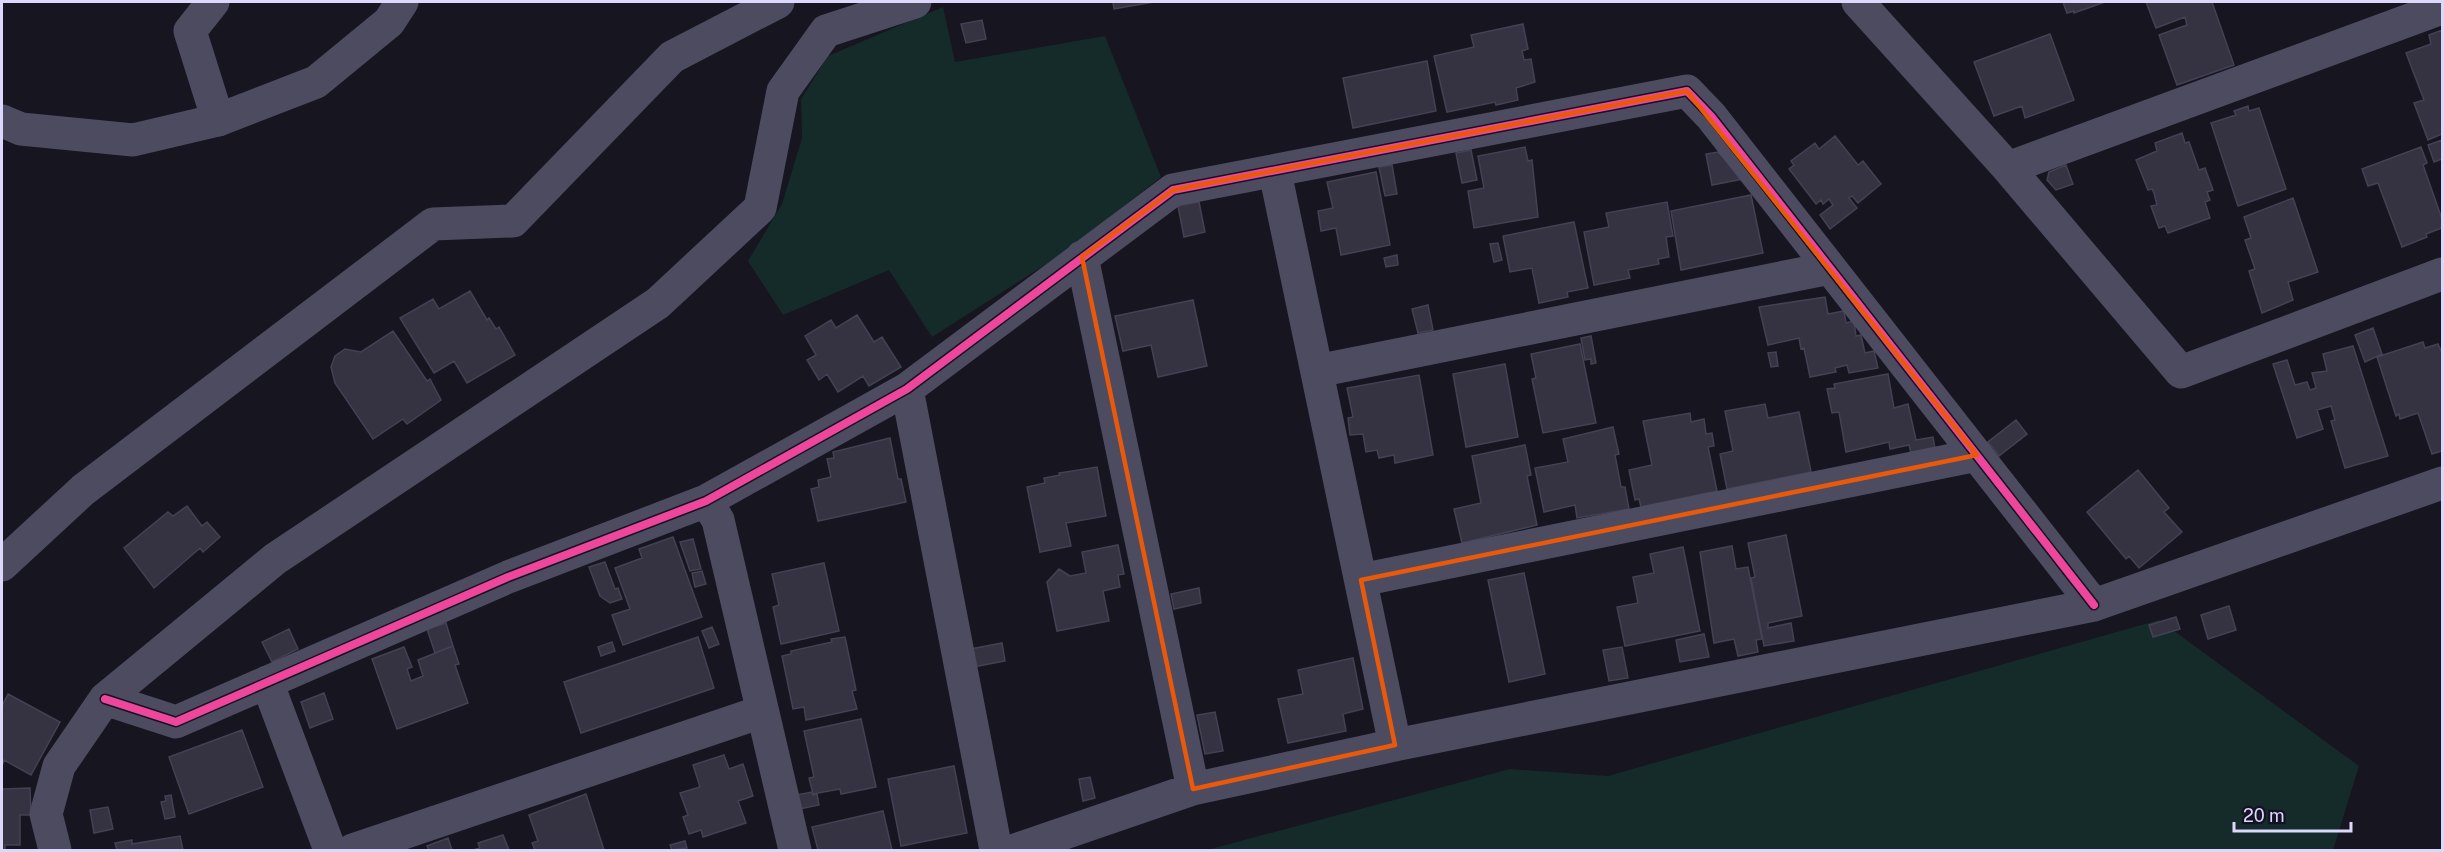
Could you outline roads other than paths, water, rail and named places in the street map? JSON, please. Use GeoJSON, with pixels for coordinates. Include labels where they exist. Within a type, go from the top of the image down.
{"type":"FeatureCollection","features":[{"type":"Feature","properties":{"kind":"street"},"geometry":{"type":"LineString","coordinates":[[213,2],[190,31],[218,120]]}},
{"type":"Feature","properties":{"kind":"street"},"geometry":{"type":"LineString","coordinates":[[2,121],[21,129],[133,140],[218,120],[316,82],[389,22],[402,2]]}},
{"type":"Feature","properties":{"kind":"street"},"geometry":{"type":"LineString","coordinates":[[2,565],[83,490],[433,224],[513,221],[672,57],[778,2]]}},
{"type":"Feature","properties":{"kind":"street"},"geometry":{"type":"LineString","coordinates":[[55,850],[46,814],[59,766],[105,699],[275,559],[658,303],[760,208],[783,91],[826,31],[915,2]]}},
{"type":"Feature","properties":{"kind":"street"},"geometry":{"type":"LineString","coordinates":[[1858,2],[2008,168],[2181,372],[2442,274]]}},
{"type":"Feature","properties":{"kind":"street"},"geometry":{"type":"LineString","coordinates":[[2008,168],[2442,8]]}},
{"type":"Feature","properties":{"kind":"street"},"geometry":{"type":"LineString","coordinates":[[105,699],[176,722],[508,577],[706,501],[907,388],[1173,190],[1687,91],[1711,116],[2094,605]]}},
{"type":"Feature","properties":{"kind":"street"},"geometry":{"type":"LineString","coordinates":[[1275,172],[1395,745]]}},
{"type":"Feature","properties":{"kind":"street"},"geometry":{"type":"LineString","coordinates":[[1082,257],[1193,789]]}},
{"type":"Feature","properties":{"kind":"street"},"geometry":{"type":"LineString","coordinates":[[1317,371],[1830,268]]}},
{"type":"Feature","properties":{"kind":"street"},"geometry":{"type":"LineString","coordinates":[[907,388],[996,850]]}},
{"type":"Feature","properties":{"kind":"street"},"geometry":{"type":"LineString","coordinates":[[1361,580],[1977,455]]}},
{"type":"Feature","properties":{"kind":"street"},"geometry":{"type":"LineString","coordinates":[[1015,850],[1193,789],[1395,745],[2094,605],[2442,483]]}},
{"type":"Feature","properties":{"kind":"street"},"geometry":{"type":"LineString","coordinates":[[706,501],[717,520],[795,850]]}},
{"type":"Feature","properties":{"kind":"street"},"geometry":{"type":"LineString","coordinates":[[267,682],[330,850]]}},
{"type":"Feature","properties":{"kind":"street"},"geometry":{"type":"LineString","coordinates":[[353,850],[761,712]]}}]}
